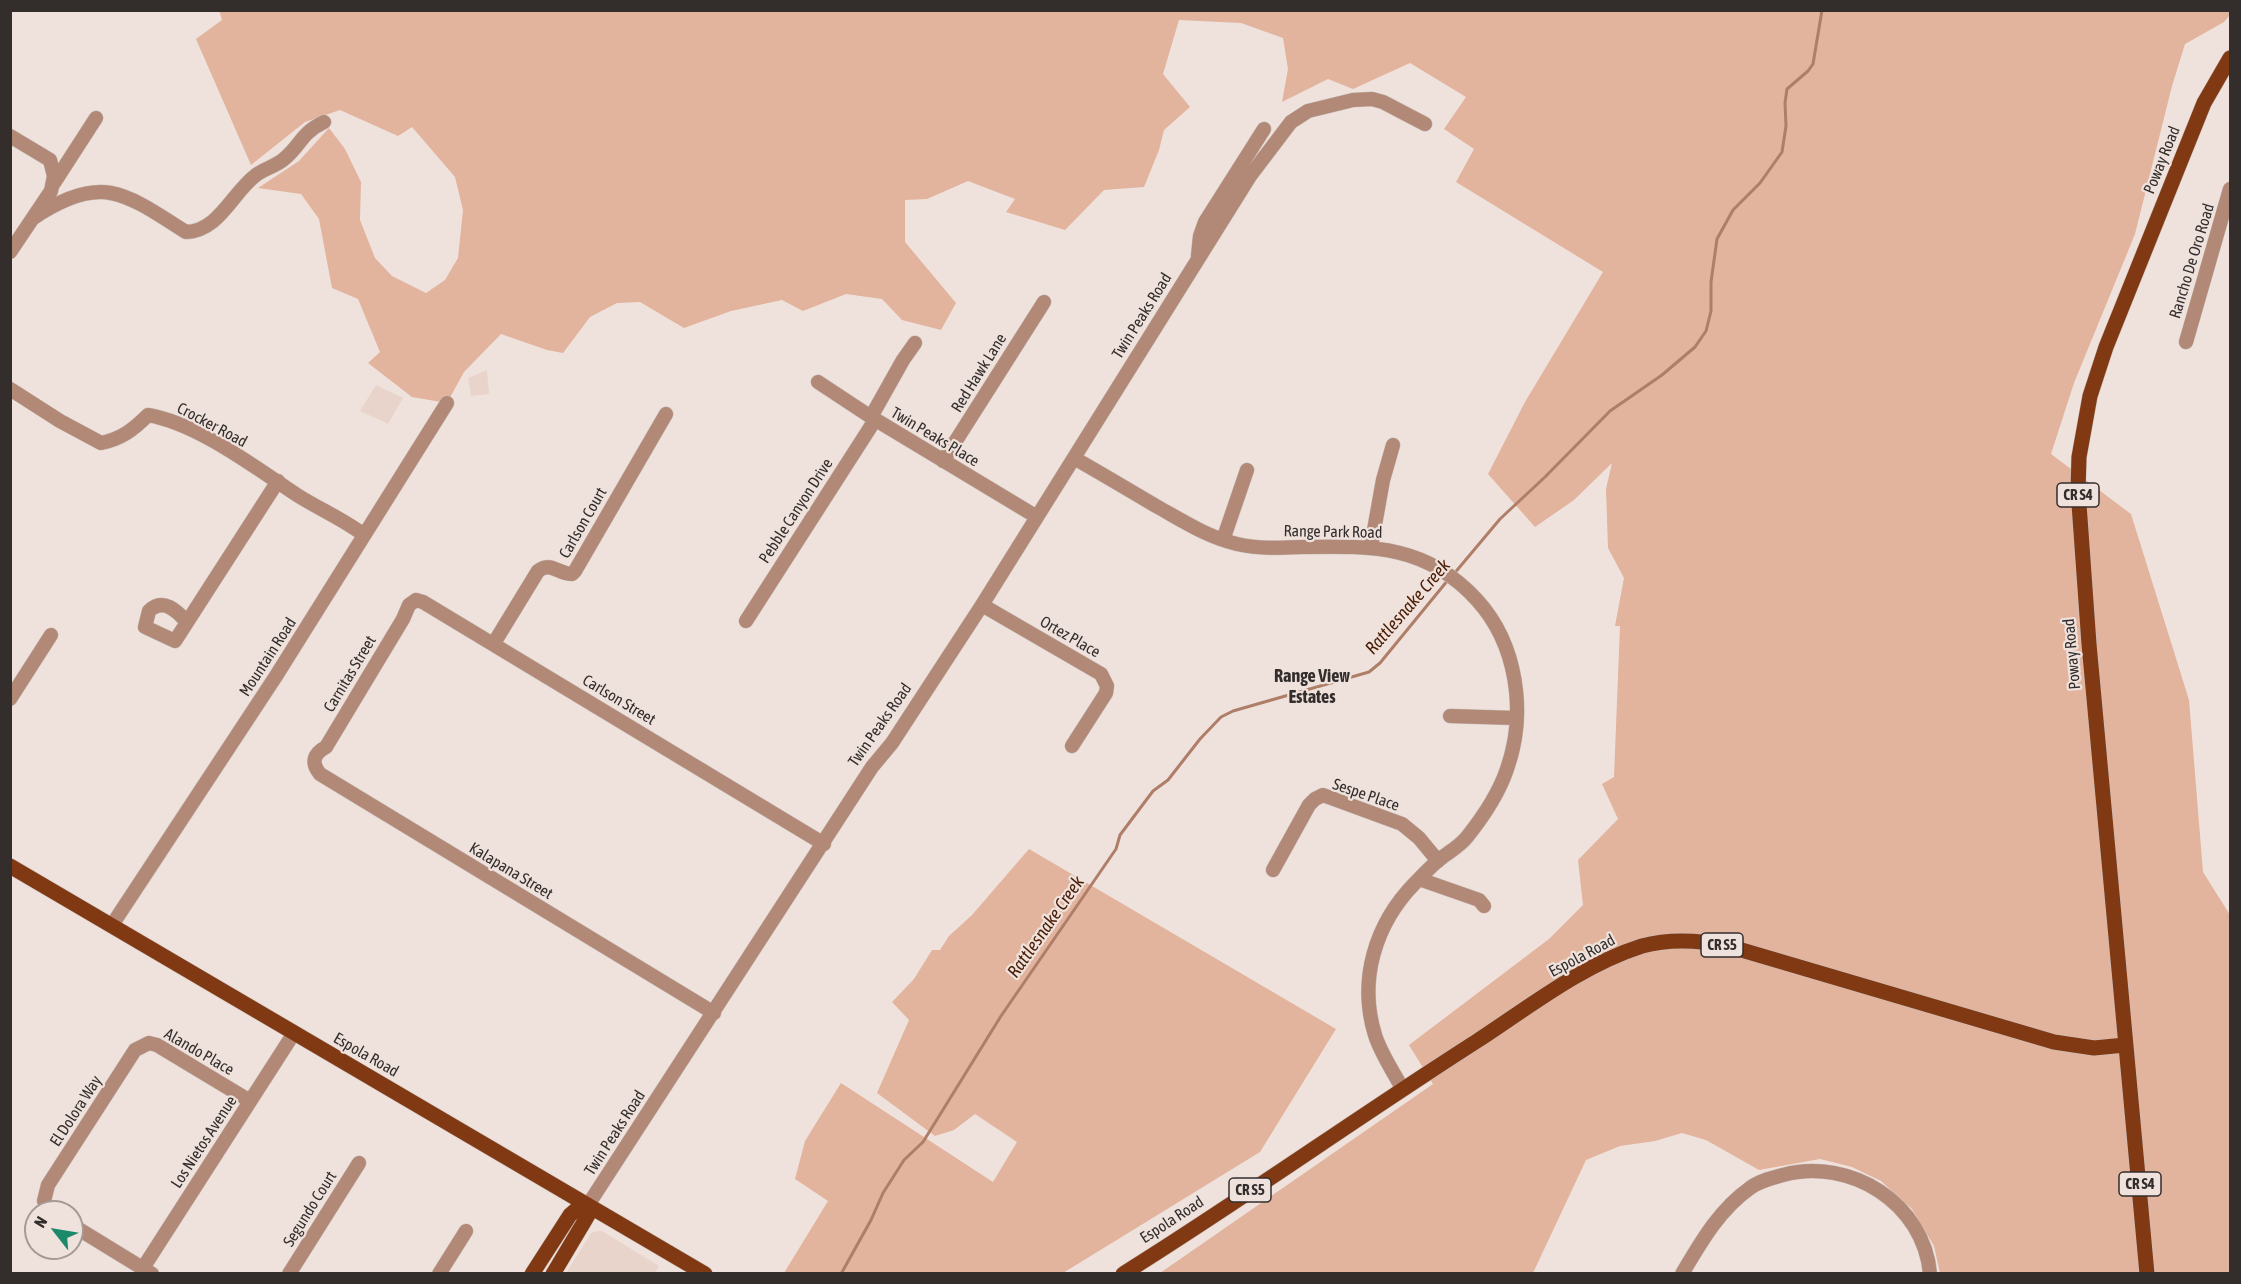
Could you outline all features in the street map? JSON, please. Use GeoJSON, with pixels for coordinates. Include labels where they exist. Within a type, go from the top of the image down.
{"type":"FeatureCollection","features":[{"type":"Feature","properties":{"kind":"main road","name":"Poway Road"},"geometry":{"type":"LineString","coordinates":[[2147,1274],[2089,644],[2078,490],[2079,457],[2090,396],[2106,347],[2204,104],[2230,58]]}},
{"type":"Feature","properties":{"kind":"main road","name":"Espola Road"},"geometry":{"type":"LineString","coordinates":[[10,866],[705,1274]]}},
{"type":"Feature","properties":{"kind":"main road","name":"Espola Road"},"geometry":{"type":"LineString","coordinates":[[1123,1274],[1402,1088],[1600,964],[1644,946],[1680,940],[1712,943],[1744,950],[2054,1042],[2094,1048],[2125,1045]]}},
{"type":"Feature","properties":{"kind":"main road","name":"Twin Peaks Road"},"geometry":{"type":"LineString","coordinates":[[532,1274],[570,1215],[577,1209],[588,1205],[588,1215],[553,1274]]}},
{"type":"Feature","properties":{"kind":"street","name":"Twin Peaks Road"},"geometry":{"type":"LineString","coordinates":[[588,1205],[872,767],[892,743],[982,604],[1267,151],[1291,122],[1298,117],[1308,111],[1332,105],[1372,99],[1383,102],[1425,124]]}},
{"type":"Feature","properties":{"kind":"street"},"geometry":{"type":"LineString","coordinates":[[10,252],[96,118]]}},
{"type":"Feature","properties":{"kind":"street"},"geometry":{"type":"LineString","coordinates":[[32,219],[51,206],[81,194],[110,193],[136,203],[186,232],[205,228],[255,176],[283,160],[313,128],[324,122]]}},
{"type":"Feature","properties":{"kind":"street","name":"Twin Peaks Road"},"geometry":{"type":"LineString","coordinates":[[1197,261],[1200,236],[1205,222],[1264,129]]}},
{"type":"Feature","properties":{"kind":"street"},"geometry":{"type":"LineString","coordinates":[[10,136],[50,160],[54,183]]}},
{"type":"Feature","properties":{"kind":"street","name":"Rancho De Oro Road"},"geometry":{"type":"LineString","coordinates":[[2186,342],[2230,189]]}},
{"type":"Feature","properties":{"kind":"street","name":"Red Hawk Lane"},"geometry":{"type":"LineString","coordinates":[[943,461],[1044,302]]}},
{"type":"Feature","properties":{"kind":"street","name":"Pebble Canyon Drive"},"geometry":{"type":"LineString","coordinates":[[746,621],[873,418],[903,360],[915,343]]}},
{"type":"Feature","properties":{"kind":"street","name":"Twin Peaks Place"},"geometry":{"type":"LineString","coordinates":[[818,382],[1037,517]]}},
{"type":"Feature","properties":{"kind":"street","name":"Crocker Road"},"geometry":{"type":"LineString","coordinates":[[10,389],[60,421],[101,443],[119,439],[148,416],[165,418],[207,439],[364,535]]}},
{"type":"Feature","properties":{"kind":"street","name":"Mountain Road"},"geometry":{"type":"LineString","coordinates":[[112,925],[270,686],[447,403]]}},
{"type":"Feature","properties":{"kind":"street","name":"Carlson Court"},"geometry":{"type":"LineString","coordinates":[[494,643],[538,571],[544,566],[551,566],[565,574],[572,574],[575,571],[666,414]]}},
{"type":"Feature","properties":{"kind":"street"},"geometry":{"type":"LineString","coordinates":[[1371,547],[1383,480],[1393,445]]}},
{"type":"Feature","properties":{"kind":"street","name":"Range Park Road"},"geometry":{"type":"LineString","coordinates":[[1074,458],[1195,528],[1223,540],[1255,547],[1371,547],[1397,552],[1427,562],[1456,580],[1483,607],[1502,637],[1510,658],[1516,689],[1515,718],[1508,767],[1494,797],[1467,837],[1419,879],[1399,902],[1383,928],[1374,950],[1368,976],[1370,1013],[1376,1036],[1402,1088]]}},
{"type":"Feature","properties":{"kind":"street"},"geometry":{"type":"LineString","coordinates":[[1223,540],[1248,470]]}},
{"type":"Feature","properties":{"kind":"street"},"geometry":{"type":"LineString","coordinates":[[187,622],[278,481]]}},
{"type":"Feature","properties":{"kind":"street","name":"Carlson Street"},"geometry":{"type":"LineString","coordinates":[[403,619],[410,605],[416,600],[423,602],[824,844]]}},
{"type":"Feature","properties":{"kind":"street","name":"Ortez Place"},"geometry":{"type":"LineString","coordinates":[[982,604],[1101,674],[1105,679],[1106,693],[1072,746]]}},
{"type":"Feature","properties":{"kind":"street","name":"Carnitas Street"},"geometry":{"type":"LineString","coordinates":[[326,747],[403,619]]}},
{"type":"Feature","properties":{"kind":"street"},"geometry":{"type":"LineString","coordinates":[[10,699],[51,635]]}},
{"type":"Feature","properties":{"kind":"street"},"geometry":{"type":"LineString","coordinates":[[1450,716],[1515,718]]}},
{"type":"Feature","properties":{"kind":"street","name":"Kalapana Street"},"geometry":{"type":"LineString","coordinates":[[326,747],[318,751],[314,757],[314,767],[320,774],[714,1013]]}},
{"type":"Feature","properties":{"kind":"street","name":"Sespe Place"},"geometry":{"type":"LineString","coordinates":[[1274,870],[1309,805],[1323,795],[1402,825],[1419,838],[1438,861]]}},
{"type":"Feature","properties":{"kind":"street"},"geometry":{"type":"LineString","coordinates":[[1419,879],[1479,900],[1484,906]]}},
{"type":"Feature","properties":{"kind":"street","name":"Los Nietos Avenue"},"geometry":{"type":"LineString","coordinates":[[147,1271],[294,1033]]}},
{"type":"Feature","properties":{"kind":"street","name":"Alando Place"},"geometry":{"type":"LineString","coordinates":[[131,1055],[135,1050],[149,1043],[157,1045],[250,1101]]}},
{"type":"Feature","properties":{"kind":"street","name":"El Dolora Way"},"geometry":{"type":"LineString","coordinates":[[44,1200],[48,1185],[131,1055]]}},
{"type":"Feature","properties":{"kind":"street","name":"Segundo Court"},"geometry":{"type":"LineString","coordinates":[[289,1274],[359,1162]]}},
{"type":"Feature","properties":{"kind":"street"},"geometry":{"type":"LineString","coordinates":[[1682,1274],[1714,1222],[1735,1199],[1751,1186],[1797,1171],[1821,1170],[1849,1175],[1895,1201],[1923,1242],[1930,1274]]}},
{"type":"Feature","properties":{"kind":"street"},"geometry":{"type":"LineString","coordinates":[[439,1274],[466,1231]]}},
{"type":"Feature","properties":{"kind":"street"},"geometry":{"type":"LineString","coordinates":[[84,1232],[147,1271]]}},
{"type":"Feature","properties":{"kind":"shaded area"},"geometry":{"type":"Polygon","coordinates":[[[219,10],[2230,11],[2230,15],[2224,22],[2185,44],[2172,86],[2135,234],[2074,383],[2051,454],[2131,514],[2189,700],[2203,872],[2230,915],[2230,1273],[1940,1273],[1934,1246],[1912,1209],[1881,1181],[1852,1167],[1820,1159],[1759,1170],[1706,1140],[1682,1133],[1655,1141],[1620,1146],[1586,1160],[1533,1273],[1160,1273],[1433,1084],[1409,1045],[1549,939],[1583,905],[1578,860],[1618,819],[1602,784],[1614,777],[1620,626],[1615,626],[1624,578],[1608,548],[1606,489],[1612,463],[1574,500],[1535,527],[1488,474],[1525,402],[1603,272],[1456,182],[1474,149],[1444,129],[1466,97],[1410,63],[1353,89],[1328,79],[1282,102],[1288,69],[1283,38],[1241,23],[1179,20],[1163,74],[1190,107],[1164,130],[1159,150],[1144,187],[1104,190],[1065,230],[1006,212],[1015,199],[968,181],[927,199],[905,200],[905,242],[956,303],[941,330],[902,320],[882,299],[846,294],[803,311],[782,300],[731,311],[684,328],[640,302],[617,303],[590,317],[563,353],[547,350],[501,334],[464,372],[447,403],[412,397],[368,363],[380,352],[358,299],[332,288],[319,219],[301,194],[258,188],[299,161],[329,128],[345,149],[361,182],[360,220],[375,258],[392,276],[426,293],[445,280],[458,258],[463,210],[455,177],[412,127],[398,136],[340,110],[305,122],[251,165],[196,39],[222,20],[219,10]]]}},
{"type":"Feature","properties":{"kind":"shaded area"},"geometry":{"type":"Polygon","coordinates":[[[487,370],[489,394],[471,396],[468,378],[487,370]]]}},
{"type":"Feature","properties":{"kind":"shaded area"},"geometry":{"type":"Polygon","coordinates":[[[376,385],[403,398],[388,424],[360,411],[376,385]]]}},
{"type":"Feature","properties":{"kind":"shaded area"},"geometry":{"type":"Polygon","coordinates":[[[1029,849],[1336,1029],[1260,1152],[1063,1273],[784,1273],[828,1201],[795,1179],[805,1141],[841,1083],[993,1182],[1017,1142],[975,1114],[954,1130],[935,1136],[877,1093],[909,1020],[892,1002],[914,979],[932,950],[940,950],[949,936],[972,915],[1029,849]]]}},
{"type":"Feature","properties":{"kind":"shaded area"},"geometry":{"type":"Polygon","coordinates":[[[602,1231],[659,1266],[655,1273],[566,1273],[591,1233],[602,1231]]]}},
{"type":"Feature","properties":{"kind":"waterway","name":"Rattlesnake Creek"},"geometry":{"type":"LineString","coordinates":[[1453,575],[1500,519],[1610,411],[1662,375],[1695,347],[1706,331],[1711,311],[1711,282],[1717,239],[1733,210],[1760,183],[1782,152],[1786,126],[1787,89],[1813,64],[1822,10]]}},
{"type":"Feature","properties":{"kind":"waterway","name":"Rattlesnake Creek"},"geometry":{"type":"LineString","coordinates":[[841,1274],[883,1193],[904,1160],[923,1142],[1001,1016],[1116,849],[1120,835],[1153,791],[1168,780],[1200,739],[1221,717],[1233,711],[1369,672],[1380,663],[1448,580]]}},
{"type":"Feature","properties":{"kind":"district","name":"Range View Estates"},"geometry":{"type":"Point","coordinates":[1312,686]}}]}
